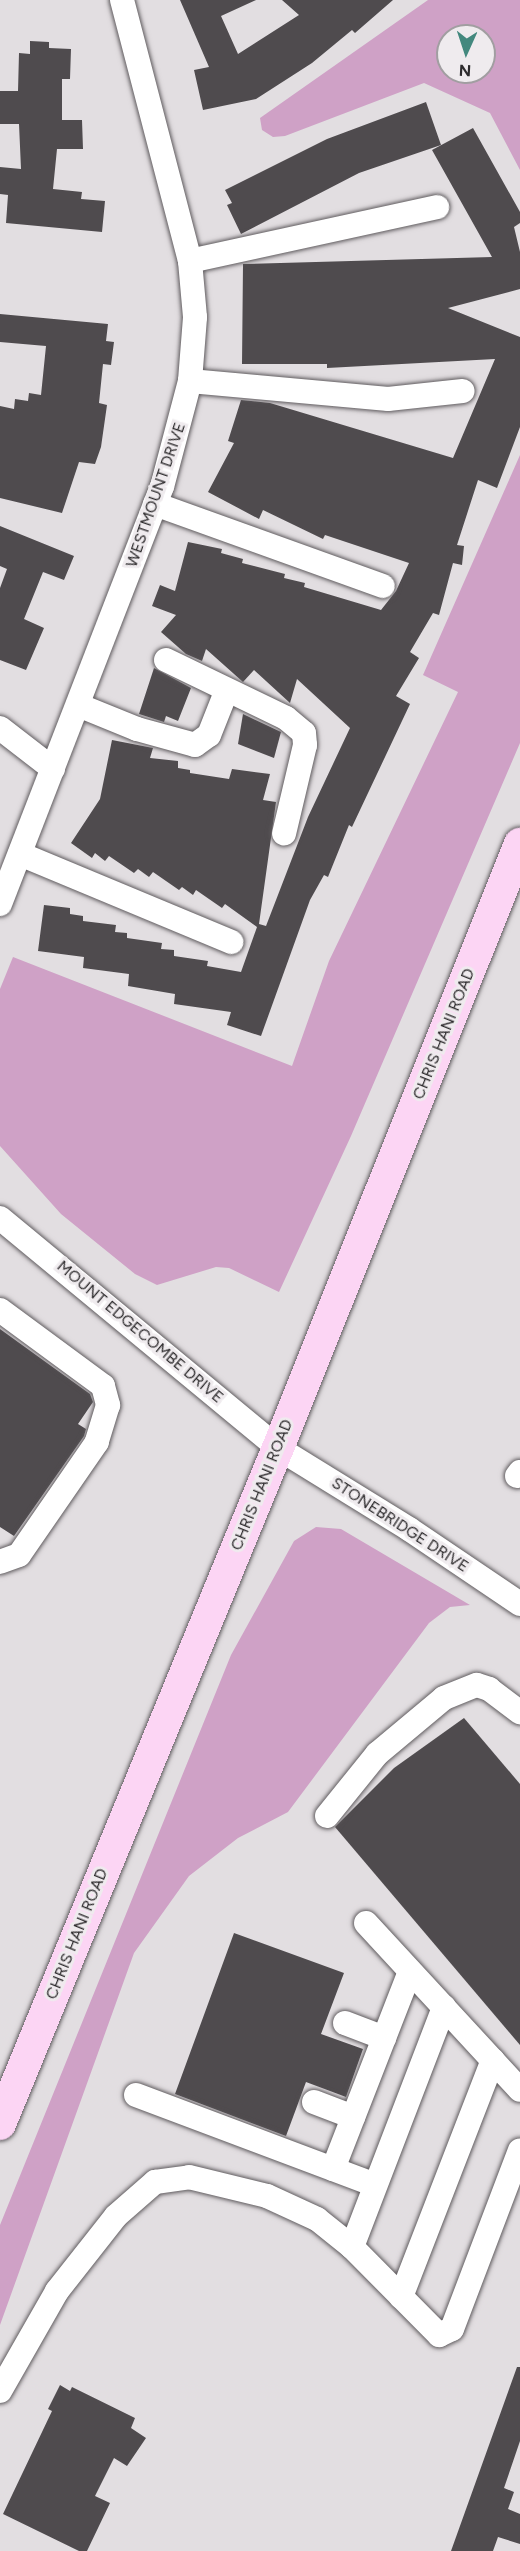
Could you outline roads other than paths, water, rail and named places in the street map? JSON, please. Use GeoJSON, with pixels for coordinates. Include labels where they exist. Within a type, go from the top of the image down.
{"type":"FeatureCollection","features":[{"type":"Feature","properties":{"kind":"main road","name":"CHRIS HANI ROAD"},"geometry":{"type":"LineString","coordinates":[[0,2124],[278,1448],[520,844]]}},
{"type":"Feature","properties":{"kind":"street","name":"WESTMOUNT DRIVE"},"geometry":{"type":"LineString","coordinates":[[0,904],[155,504],[180,432],[190,381],[195,317],[190,261],[122,0]]}},
{"type":"Feature","properties":{"kind":"street"},"geometry":{"type":"LineString","coordinates":[[190,261],[437,207]]}},
{"type":"Feature","properties":{"kind":"street"},"geometry":{"type":"LineString","coordinates":[[190,381],[388,399],[462,391]]}},
{"type":"Feature","properties":{"kind":"street"},"geometry":{"type":"LineString","coordinates":[[155,504],[383,586]]}},
{"type":"Feature","properties":{"kind":"street"},"geometry":{"type":"LineString","coordinates":[[166,660],[226,692],[286,718],[304,734],[305,746],[284,834]]}},
{"type":"Feature","properties":{"kind":"street"},"geometry":{"type":"LineString","coordinates":[[78,705],[137,729],[195,745],[209,735],[226,692]]}},
{"type":"Feature","properties":{"kind":"street"},"geometry":{"type":"LineString","coordinates":[[0,728],[53,769]]}},
{"type":"Feature","properties":{"kind":"street"},"geometry":{"type":"LineString","coordinates":[[20,854],[231,942]]}},
{"type":"Feature","properties":{"kind":"street","name":"MOUNT EDGECOMBE DRIVE"},"geometry":{"type":"LineString","coordinates":[[0,1218],[278,1448]]}},
{"type":"Feature","properties":{"kind":"street"},"geometry":{"type":"LineString","coordinates":[[0,1310],[103,1386],[108,1405],[97,1442],[19,1555],[0,1562]]}},
{"type":"Feature","properties":{"kind":"street","name":"STONEBRIDGE DRIVE"},"geometry":{"type":"LineString","coordinates":[[278,1448],[409,1529],[520,1604]]}},
{"type":"Feature","properties":{"kind":"street"},"geometry":{"type":"LineString","coordinates":[[327,1816],[377,1754],[444,1698],[477,1685],[520,1712]]}},
{"type":"Feature","properties":{"kind":"street"},"geometry":{"type":"LineString","coordinates":[[366,1923],[520,2090]]}},
{"type":"Feature","properties":{"kind":"street"},"geometry":{"type":"LineString","coordinates":[[333,2169],[410,1971]]}},
{"type":"Feature","properties":{"kind":"street"},"geometry":{"type":"LineString","coordinates":[[352,2247],[444,2007]]}},
{"type":"Feature","properties":{"kind":"street"},"geometry":{"type":"LineString","coordinates":[[345,2024],[384,2038]]}},
{"type":"Feature","properties":{"kind":"street"},"geometry":{"type":"LineString","coordinates":[[401,2297],[493,2060]]}},
{"type":"Feature","properties":{"kind":"street"},"geometry":{"type":"LineString","coordinates":[[136,2095],[375,2185]]}},
{"type":"Feature","properties":{"kind":"street"},"geometry":{"type":"LineString","coordinates":[[314,2102],[353,2117]]}},
{"type":"Feature","properties":{"kind":"street"},"geometry":{"type":"LineString","coordinates":[[0,2391],[57,2291],[116,2216],[155,2182],[189,2177],[267,2196],[317,2219],[352,2247],[439,2335],[452,2329],[520,2150]]}}]}
